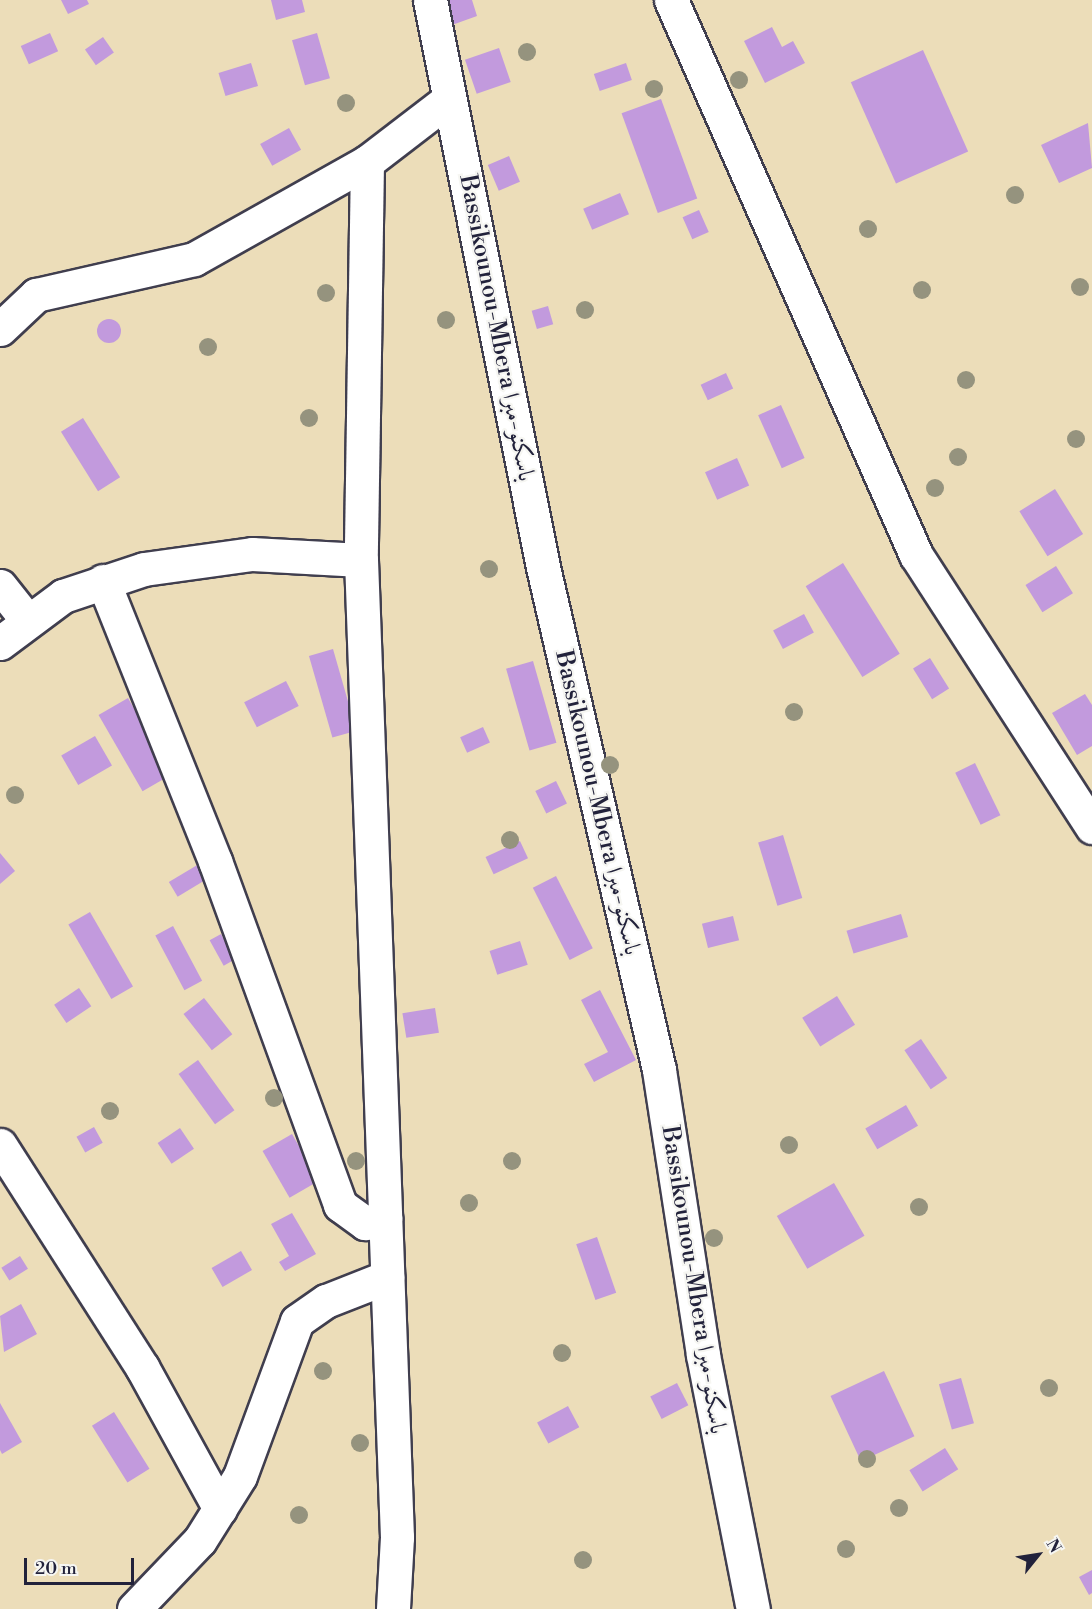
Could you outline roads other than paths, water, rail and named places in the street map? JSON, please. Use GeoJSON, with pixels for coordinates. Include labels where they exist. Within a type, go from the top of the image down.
{"type":"FeatureCollection","features":[{"type":"Feature","properties":{"kind":"street","name":"Bassikounou-Mbera باسكنو-مبرا"},"geometry":{"type":"LineString","coordinates":[[430,0],[543,567],[658,1070],[703,1355],[753,1609]]}},
{"type":"Feature","properties":{"kind":"street"},"geometry":{"type":"LineString","coordinates":[[675,1],[916,555],[1092,827]]}},
{"type":"Feature","properties":{"kind":"street"},"geometry":{"type":"LineString","coordinates":[[0,329],[36,295],[195,259],[367,162],[449,99]]}},
{"type":"Feature","properties":{"kind":"street"},"geometry":{"type":"LineString","coordinates":[[367,162],[361,560],[397,1537],[393,1609]]}},
{"type":"Feature","properties":{"kind":"street"},"geometry":{"type":"LineString","coordinates":[[0,642],[27,620],[63,596],[103,581],[197,558],[252,554],[361,560]]}},
{"type":"Feature","properties":{"kind":"street"},"geometry":{"type":"LineString","coordinates":[[103,581],[215,861],[340,1205],[365,1222],[385,1218]]}},
{"type":"Feature","properties":{"kind":"street"},"geometry":{"type":"LineString","coordinates":[[0,586],[27,620]]}},
{"type":"Feature","properties":{"kind":"street"},"geometry":{"type":"LineString","coordinates":[[0,1145],[142,1367],[220,1509]]}},
{"type":"Feature","properties":{"kind":"street"},"geometry":{"type":"LineString","coordinates":[[134,1609],[176,1568],[220,1509],[256,1443],[297,1321],[326,1301],[387,1277]]}}]}
